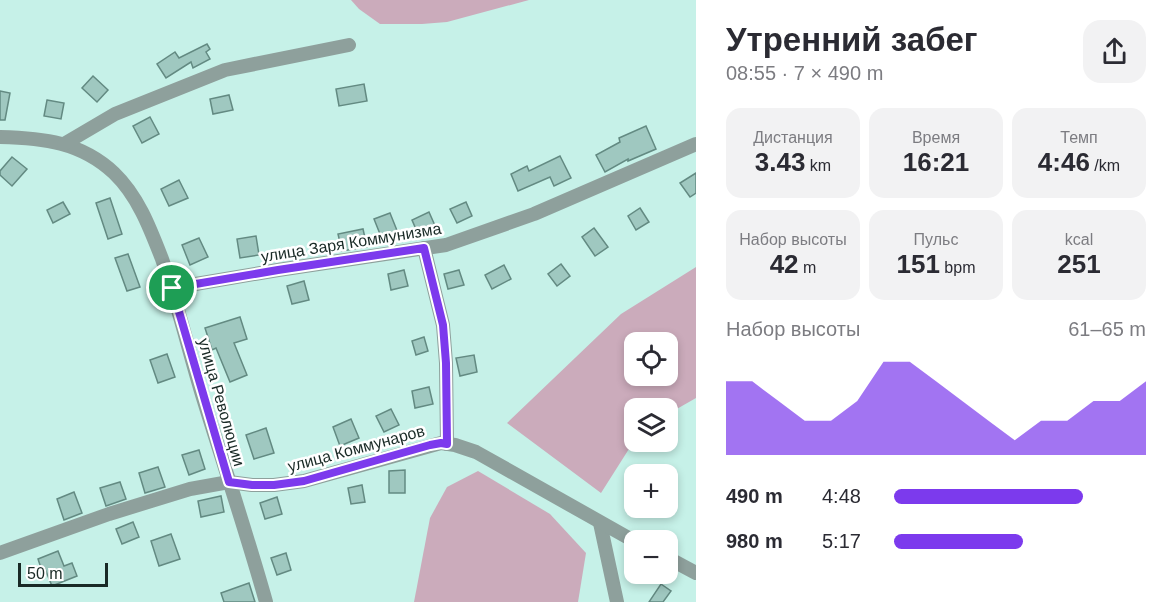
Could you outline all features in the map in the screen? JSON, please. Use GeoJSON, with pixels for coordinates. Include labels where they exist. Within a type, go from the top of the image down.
{"type":"FeatureCollection","features":[{"type":"Feature","properties":{"kind":"street"},"geometry":{"type":"LineString","coordinates":[[64,144],[115,114],[225,70],[348,45]]}},
{"type":"Feature","properties":{"kind":"street","name":"улица Революции"},"geometry":{"type":"LineString","coordinates":[[0,137],[33,138],[64,144],[96,159],[113,172],[140,206],[151,229],[172,288],[266,602]]}},
{"type":"Feature","properties":{"kind":"street","name":"улица Заря Коммунизма"},"geometry":{"type":"LineString","coordinates":[[172,288],[446,245],[534,214],[696,144]]}},
{"type":"Feature","properties":{"kind":"street"},"geometry":{"type":"LineString","coordinates":[[424,248],[443,325],[447,444]]}},
{"type":"Feature","properties":{"kind":"street","name":"улица Коммунаров"},"geometry":{"type":"LineString","coordinates":[[0,553],[109,514],[190,489],[229,482],[274,485],[304,481],[441,443],[476,452],[624,536]]}},
{"type":"Feature","properties":{"kind":"street"},"geometry":{"type":"LineString","coordinates":[[600,523],[617,602]]}},
{"type":"Feature","properties":{"kind":"street"},"geometry":{"type":"LineString","coordinates":[[678,563],[696,573]]}},
{"type":"Feature","properties":{"kind":"shaded area"},"geometry":{"type":"Polygon","coordinates":[[[351,0],[529,0],[447,22],[380,24],[359,9],[351,0]]]}},
{"type":"Feature","properties":{"kind":"shaded area"},"geometry":{"type":"Polygon","coordinates":[[[696,267],[696,398],[678,408],[678,398],[624,398],[624,452],[627,452],[601,493],[507,423],[621,314],[696,267]]]}},
{"type":"Feature","properties":{"kind":"shaded area"},"geometry":{"type":"Polygon","coordinates":[[[478,471],[550,514],[586,553],[578,602],[414,602],[430,518],[447,487],[478,471]]]}},
{"type":"Feature","properties":{"kind":"building"},"geometry":{"type":"Polygon","coordinates":[[[207,44],[210,49],[206,52],[210,59],[193,68],[191,62],[166,78],[157,64],[175,52],[179,58],[207,44]]]}},
{"type":"Feature","properties":{"kind":"building"},"geometry":{"type":"Polygon","coordinates":[[[93,76],[108,90],[97,102],[82,88],[93,76]]]}},
{"type":"Feature","properties":{"kind":"building"},"geometry":{"type":"Polygon","coordinates":[[[364,84],[367,101],[339,106],[336,89],[364,84]]]}},
{"type":"Feature","properties":{"kind":"building"},"geometry":{"type":"Polygon","coordinates":[[[0,91],[10,93],[5,120],[0,120],[0,91]]]}},
{"type":"Feature","properties":{"kind":"building"},"geometry":{"type":"Polygon","coordinates":[[[229,95],[233,110],[213,114],[210,99],[229,95]]]}},
{"type":"Feature","properties":{"kind":"building"},"geometry":{"type":"Polygon","coordinates":[[[47,100],[64,103],[61,119],[44,116],[47,100]]]}},
{"type":"Feature","properties":{"kind":"building"},"geometry":{"type":"Polygon","coordinates":[[[150,117],[159,134],[142,143],[133,126],[150,117]]]}},
{"type":"Feature","properties":{"kind":"building"},"geometry":{"type":"Polygon","coordinates":[[[646,126],[656,149],[628,161],[628,159],[605,172],[596,155],[620,142],[619,138],[646,126]]]}},
{"type":"Feature","properties":{"kind":"building"},"geometry":{"type":"Polygon","coordinates":[[[560,156],[571,178],[554,186],[550,177],[518,191],[511,174],[527,166],[529,171],[560,156]]]}},
{"type":"Feature","properties":{"kind":"building"},"geometry":{"type":"Polygon","coordinates":[[[12,157],[27,169],[12,186],[0,175],[0,171],[12,157]]]}},
{"type":"Feature","properties":{"kind":"building"},"geometry":{"type":"Polygon","coordinates":[[[696,173],[696,193],[690,197],[680,183],[696,173]]]}},
{"type":"Feature","properties":{"kind":"building"},"geometry":{"type":"Polygon","coordinates":[[[179,180],[188,198],[169,206],[161,189],[179,180]]]}},
{"type":"Feature","properties":{"kind":"building"},"geometry":{"type":"Polygon","coordinates":[[[110,198],[122,234],[108,239],[96,203],[110,198]]]}},
{"type":"Feature","properties":{"kind":"building"},"geometry":{"type":"Polygon","coordinates":[[[63,202],[70,214],[53,223],[47,210],[63,202]]]}},
{"type":"Feature","properties":{"kind":"building"},"geometry":{"type":"Polygon","coordinates":[[[466,202],[472,216],[457,223],[450,209],[466,202]]]}},
{"type":"Feature","properties":{"kind":"building"},"geometry":{"type":"Polygon","coordinates":[[[640,208],[649,222],[636,230],[628,216],[640,208]]]}},
{"type":"Feature","properties":{"kind":"building"},"geometry":{"type":"Polygon","coordinates":[[[429,212],[436,228],[419,236],[412,220],[429,212]]]}},
{"type":"Feature","properties":{"kind":"building"},"geometry":{"type":"Polygon","coordinates":[[[390,213],[398,233],[382,239],[374,219],[390,213]]]}},
{"type":"Feature","properties":{"kind":"building"},"geometry":{"type":"Polygon","coordinates":[[[594,228],[608,247],[595,256],[582,237],[594,228]]]}},
{"type":"Feature","properties":{"kind":"building"},"geometry":{"type":"Polygon","coordinates":[[[363,229],[367,247],[342,251],[338,234],[363,229]]]}},
{"type":"Feature","properties":{"kind":"building"},"geometry":{"type":"Polygon","coordinates":[[[256,236],[259,255],[240,258],[237,239],[256,236]]]}},
{"type":"Feature","properties":{"kind":"building"},"geometry":{"type":"Polygon","coordinates":[[[199,238],[208,257],[190,265],[182,245],[199,238]]]}},
{"type":"Feature","properties":{"kind":"building"},"geometry":{"type":"Polygon","coordinates":[[[128,254],[140,287],[127,291],[115,258],[128,254]]]}},
{"type":"Feature","properties":{"kind":"building"},"geometry":{"type":"Polygon","coordinates":[[[561,264],[570,276],[557,286],[548,274],[561,264]]]}},
{"type":"Feature","properties":{"kind":"building"},"geometry":{"type":"Polygon","coordinates":[[[504,265],[511,279],[492,289],[485,275],[504,265]]]}},
{"type":"Feature","properties":{"kind":"building"},"geometry":{"type":"Polygon","coordinates":[[[404,270],[408,286],[391,290],[388,274],[404,270]]]}},
{"type":"Feature","properties":{"kind":"building"},"geometry":{"type":"Polygon","coordinates":[[[459,270],[464,285],[448,289],[444,274],[459,270]]]}},
{"type":"Feature","properties":{"kind":"building"},"geometry":{"type":"Polygon","coordinates":[[[304,281],[309,300],[292,304],[287,286],[304,281]]]}},
{"type":"Feature","properties":{"kind":"building"},"geometry":{"type":"Polygon","coordinates":[[[240,317],[247,339],[234,343],[247,375],[230,382],[216,348],[212,350],[205,328],[240,317]]]}},
{"type":"Feature","properties":{"kind":"building"},"geometry":{"type":"Polygon","coordinates":[[[424,337],[428,351],[416,355],[412,341],[424,337]]]}},
{"type":"Feature","properties":{"kind":"building"},"geometry":{"type":"Polygon","coordinates":[[[167,354],[175,377],[158,383],[150,360],[167,354]]]}},
{"type":"Feature","properties":{"kind":"building"},"geometry":{"type":"Polygon","coordinates":[[[474,355],[477,372],[460,376],[456,358],[474,355]]]}},
{"type":"Feature","properties":{"kind":"building"},"geometry":{"type":"Polygon","coordinates":[[[429,387],[433,404],[415,408],[412,391],[429,387]]]}},
{"type":"Feature","properties":{"kind":"building"},"geometry":{"type":"Polygon","coordinates":[[[391,409],[399,425],[384,432],[376,416],[391,409]]]}},
{"type":"Feature","properties":{"kind":"building"},"geometry":{"type":"Polygon","coordinates":[[[351,419],[359,438],[340,446],[333,427],[351,419]]]}},
{"type":"Feature","properties":{"kind":"building"},"geometry":{"type":"Polygon","coordinates":[[[266,428],[274,453],[254,459],[246,435],[266,428]]]}},
{"type":"Feature","properties":{"kind":"building"},"geometry":{"type":"Polygon","coordinates":[[[199,450],[205,469],[189,475],[182,455],[199,450]]]}},
{"type":"Feature","properties":{"kind":"building"},"geometry":{"type":"Polygon","coordinates":[[[158,467],[165,487],[145,493],[139,473],[158,467]]]}},
{"type":"Feature","properties":{"kind":"building"},"geometry":{"type":"Polygon","coordinates":[[[405,470],[405,493],[389,493],[389,471],[405,470]]]}},
{"type":"Feature","properties":{"kind":"building"},"geometry":{"type":"Polygon","coordinates":[[[120,482],[126,499],[106,506],[100,488],[120,482]]]}},
{"type":"Feature","properties":{"kind":"building"},"geometry":{"type":"Polygon","coordinates":[[[362,485],[365,502],[351,504],[348,488],[362,485]]]}},
{"type":"Feature","properties":{"kind":"building"},"geometry":{"type":"Polygon","coordinates":[[[74,492],[82,513],[64,520],[57,499],[74,492]]]}},
{"type":"Feature","properties":{"kind":"building"},"geometry":{"type":"Polygon","coordinates":[[[221,496],[224,512],[201,517],[198,501],[221,496]]]}},
{"type":"Feature","properties":{"kind":"building"},"geometry":{"type":"Polygon","coordinates":[[[277,497],[282,514],[265,519],[260,503],[277,497]]]}},
{"type":"Feature","properties":{"kind":"building"},"geometry":{"type":"Polygon","coordinates":[[[133,522],[139,537],[122,544],[116,529],[133,522]]]}},
{"type":"Feature","properties":{"kind":"building"},"geometry":{"type":"Polygon","coordinates":[[[171,534],[180,559],[159,566],[151,541],[171,534]]]}},
{"type":"Feature","properties":{"kind":"building"},"geometry":{"type":"Polygon","coordinates":[[[58,551],[64,566],[72,563],[77,576],[52,586],[45,569],[42,571],[38,559],[58,551]]]}},
{"type":"Feature","properties":{"kind":"building"},"geometry":{"type":"Polygon","coordinates":[[[286,553],[291,570],[277,575],[271,558],[286,553]]]}},
{"type":"Feature","properties":{"kind":"building"},"geometry":{"type":"Polygon","coordinates":[[[249,583],[255,602],[224,602],[221,593],[249,583]]]}},
{"type":"Feature","properties":{"kind":"building"},"geometry":{"type":"Polygon","coordinates":[[[661,584],[671,591],[663,602],[649,602],[661,584]]]}},
{"type":"Feature","properties":{"kind":"route"},"geometry":{"type":"LineString","coordinates":[[424,248],[443,325],[448,416],[447,444],[430,445],[304,481],[274,485],[229,482],[172,288],[424,248]]}}]}
